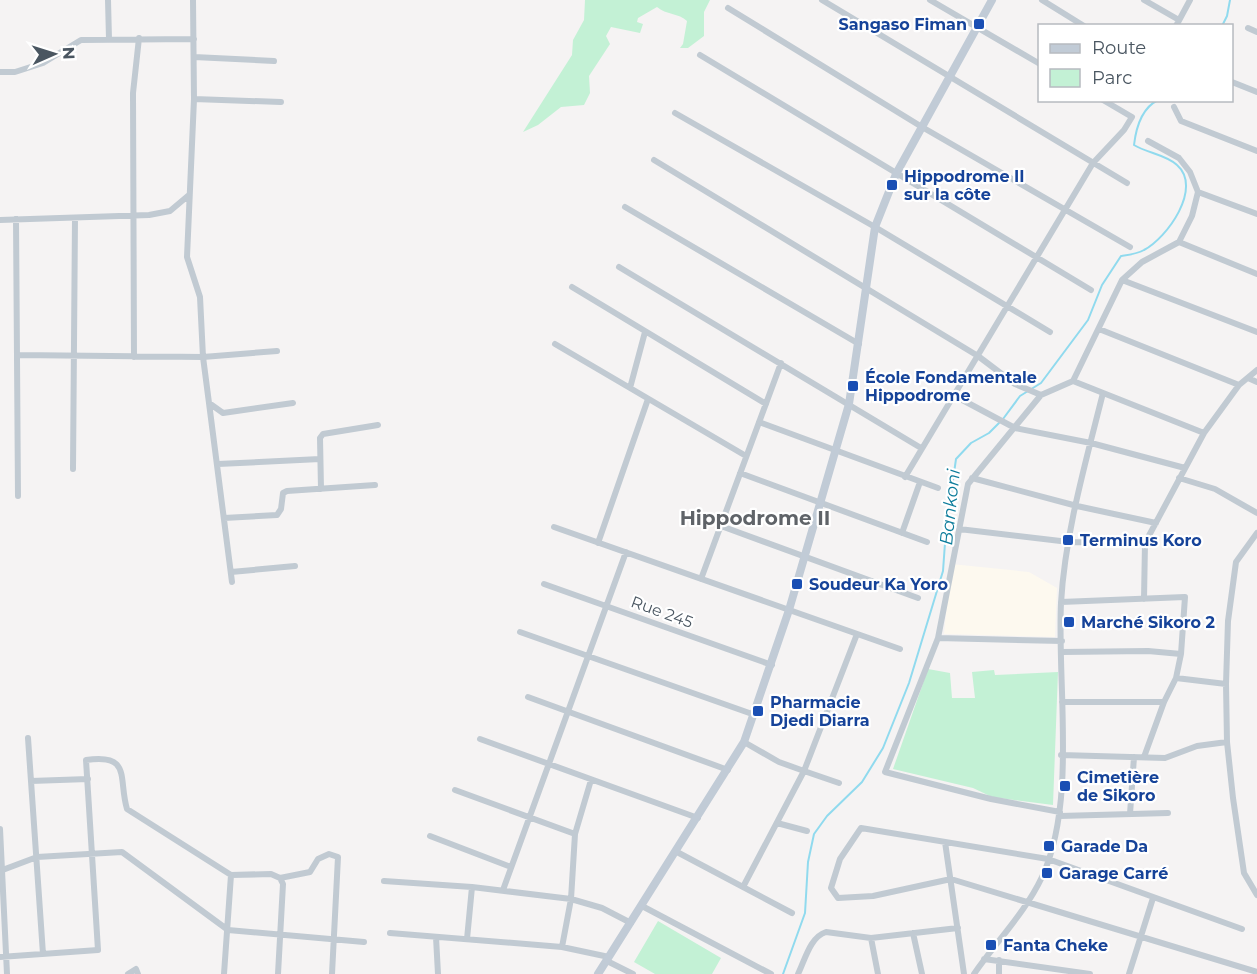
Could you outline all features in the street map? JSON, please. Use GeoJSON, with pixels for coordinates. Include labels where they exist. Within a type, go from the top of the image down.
{"type":"FeatureCollection","features":[{"type":"Feature","properties":{"kind":"street"},"geometry":{"type":"LineString","coordinates":[[108,0],[109,39]]}},
{"type":"Feature","properties":{"kind":"street"},"geometry":{"type":"LineString","coordinates":[[193,0],[194,99],[187,257],[200,297],[202,357],[232,582]]}},
{"type":"Feature","properties":{"kind":"street"},"geometry":{"type":"LineString","coordinates":[[822,0],[1127,183]]}},
{"type":"Feature","properties":{"kind":"street"},"geometry":{"type":"LineString","coordinates":[[930,0],[1038,63]]}},
{"type":"Feature","properties":{"kind":"street"},"geometry":{"type":"LineString","coordinates":[[598,974],[677,852],[744,742],[772,665],[849,404],[875,227],[896,174],[992,0]]}},
{"type":"Feature","properties":{"kind":"street"},"geometry":{"type":"LineString","coordinates":[[1041,0],[1081,24]]}},
{"type":"Feature","properties":{"kind":"street"},"geometry":{"type":"LineString","coordinates":[[1144,0],[1177,23],[1190,0]]}},
{"type":"Feature","properties":{"kind":"street"},"geometry":{"type":"LineString","coordinates":[[728,8],[922,127],[1130,247]]}},
{"type":"Feature","properties":{"kind":"street"},"geometry":{"type":"LineString","coordinates":[[1248,28],[1257,32]]}},
{"type":"Feature","properties":{"kind":"street"},"geometry":{"type":"LineString","coordinates":[[134,357],[133,93],[139,38]]}},
{"type":"Feature","properties":{"kind":"street"},"geometry":{"type":"LineString","coordinates":[[0,72],[15,72],[43,63],[81,40],[194,39]]}},
{"type":"Feature","properties":{"kind":"street"},"geometry":{"type":"LineString","coordinates":[[700,55],[1090,290]]}},
{"type":"Feature","properties":{"kind":"street"},"geometry":{"type":"LineString","coordinates":[[194,57],[274,61]]}},
{"type":"Feature","properties":{"kind":"street"},"geometry":{"type":"LineString","coordinates":[[1233,82],[1257,92]]}},
{"type":"Feature","properties":{"kind":"street"},"geometry":{"type":"LineString","coordinates":[[194,99],[281,102]]}},
{"type":"Feature","properties":{"kind":"street"},"geometry":{"type":"LineString","coordinates":[[905,477],[1093,163],[1124,130],[1132,117],[1106,102]]}},
{"type":"Feature","properties":{"kind":"street"},"geometry":{"type":"LineString","coordinates":[[1174,106],[1181,121],[1257,151]]}},
{"type":"Feature","properties":{"kind":"street"},"geometry":{"type":"LineString","coordinates":[[675,113],[875,227],[1050,332]]}},
{"type":"Feature","properties":{"kind":"street"},"geometry":{"type":"LineString","coordinates":[[1148,141],[1179,158],[1190,172],[1198,192],[1192,216],[1179,242],[1142,262],[1122,280],[1073,381],[1041,395],[968,484],[938,638],[885,771],[991,799],[1060,814],[1168,813]]}},
{"type":"Feature","properties":{"kind":"street"},"geometry":{"type":"LineString","coordinates":[[654,160],[978,356],[1015,384],[1041,395]]}},
{"type":"Feature","properties":{"kind":"street"},"geometry":{"type":"LineString","coordinates":[[1198,192],[1257,214]]}},
{"type":"Feature","properties":{"kind":"street"},"geometry":{"type":"LineString","coordinates":[[0,220],[133,216],[170,211],[189,195]]}},
{"type":"Feature","properties":{"kind":"street"},"geometry":{"type":"LineString","coordinates":[[625,207],[859,344]]}},
{"type":"Feature","properties":{"kind":"street"},"geometry":{"type":"LineString","coordinates":[[74,469],[75,218]]}},
{"type":"Feature","properties":{"kind":"street"},"geometry":{"type":"LineString","coordinates":[[16,219],[18,496]]}},
{"type":"Feature","properties":{"kind":"street"},"geometry":{"type":"LineString","coordinates":[[1179,242],[1257,274]]}},
{"type":"Feature","properties":{"kind":"street"},"geometry":{"type":"LineString","coordinates":[[619,267],[921,448]]}},
{"type":"Feature","properties":{"kind":"street"},"geometry":{"type":"LineString","coordinates":[[1122,280],[1257,332]]}},
{"type":"Feature","properties":{"kind":"street"},"geometry":{"type":"LineString","coordinates":[[572,287],[766,404]]}},
{"type":"Feature","properties":{"kind":"street"},"geometry":{"type":"LineString","coordinates":[[1099,329],[1239,385]]}},
{"type":"Feature","properties":{"kind":"street"},"geometry":{"type":"LineString","coordinates":[[630,388],[645,332]]}},
{"type":"Feature","properties":{"kind":"street"},"geometry":{"type":"LineString","coordinates":[[555,344],[746,456]]}},
{"type":"Feature","properties":{"kind":"street"},"geometry":{"type":"LineString","coordinates":[[17,355],[202,357],[277,351]]}},
{"type":"Feature","properties":{"kind":"street"},"geometry":{"type":"LineString","coordinates":[[701,579],[781,363]]}},
{"type":"Feature","properties":{"kind":"street"},"geometry":{"type":"LineString","coordinates":[[1144,599],[1145,543],[1204,433],[1239,385],[1257,370]]}},
{"type":"Feature","properties":{"kind":"street"},"geometry":{"type":"LineString","coordinates":[[1248,378],[1257,382]]}},
{"type":"Feature","properties":{"kind":"street"},"geometry":{"type":"LineString","coordinates":[[1073,381],[1204,433]]}},
{"type":"Feature","properties":{"kind":"street"},"geometry":{"type":"LineString","coordinates":[[974,974],[1028,902],[1048,859],[1060,814],[1061,603],[1077,506],[1103,393]]}},
{"type":"Feature","properties":{"kind":"street"},"geometry":{"type":"LineString","coordinates":[[953,395],[1015,428],[1091,443],[1185,468]]}},
{"type":"Feature","properties":{"kind":"street"},"geometry":{"type":"LineString","coordinates":[[598,543],[648,399]]}},
{"type":"Feature","properties":{"kind":"street"},"geometry":{"type":"LineString","coordinates":[[208,403],[223,412],[293,404]]}},
{"type":"Feature","properties":{"kind":"street"},"geometry":{"type":"LineString","coordinates":[[759,422],[938,489]]}},
{"type":"Feature","properties":{"kind":"street"},"geometry":{"type":"LineString","coordinates":[[321,489],[320,438],[323,434],[378,425]]}},
{"type":"Feature","properties":{"kind":"street"},"geometry":{"type":"LineString","coordinates":[[218,464],[320,459]]}},
{"type":"Feature","properties":{"kind":"street"},"geometry":{"type":"LineString","coordinates":[[740,473],[927,542]]}},
{"type":"Feature","properties":{"kind":"street"},"geometry":{"type":"LineString","coordinates":[[972,478],[1077,506],[1156,523]]}},
{"type":"Feature","properties":{"kind":"street"},"geometry":{"type":"LineString","coordinates":[[1179,478],[1215,489],[1257,513]]}},
{"type":"Feature","properties":{"kind":"street"},"geometry":{"type":"LineString","coordinates":[[902,533],[920,482]]}},
{"type":"Feature","properties":{"kind":"street"},"geometry":{"type":"LineString","coordinates":[[224,518],[277,515],[280,513],[283,493],[287,491],[375,485]]}},
{"type":"Feature","properties":{"kind":"street"},"geometry":{"type":"LineString","coordinates":[[721,526],[918,598]]}},
{"type":"Feature","properties":{"kind":"street"},"geometry":{"type":"LineString","coordinates":[[554,527],[900,649]]}},
{"type":"Feature","properties":{"kind":"street"},"geometry":{"type":"LineString","coordinates":[[959,529],[1070,542],[1145,543]]}},
{"type":"Feature","properties":{"kind":"street"},"geometry":{"type":"LineString","coordinates":[[1257,533],[1236,562],[1228,621],[1226,684],[1227,742],[1244,873],[1257,895]]}},
{"type":"Feature","properties":{"kind":"street"},"geometry":{"type":"LineString","coordinates":[[503,890],[626,552]]}},
{"type":"Feature","properties":{"kind":"street"},"geometry":{"type":"LineString","coordinates":[[231,572],[295,567]]}},
{"type":"Feature","properties":{"kind":"street","name":"Rue 245"},"geometry":{"type":"LineString","coordinates":[[544,584],[772,665]]}},
{"type":"Feature","properties":{"kind":"street"},"geometry":{"type":"LineString","coordinates":[[1061,603],[1185,597],[1181,654],[1176,678],[1164,702],[1144,757]]}},
{"type":"Feature","properties":{"kind":"street"},"geometry":{"type":"LineString","coordinates":[[520,632],[754,715]]}},
{"type":"Feature","properties":{"kind":"street"},"geometry":{"type":"LineString","coordinates":[[743,887],[804,771],[857,634]]}},
{"type":"Feature","properties":{"kind":"street"},"geometry":{"type":"LineString","coordinates":[[938,638],[1062,641]]}},
{"type":"Feature","properties":{"kind":"street"},"geometry":{"type":"LineString","coordinates":[[1062,652],[1148,651],[1181,654]]}},
{"type":"Feature","properties":{"kind":"street"},"geometry":{"type":"LineString","coordinates":[[1176,678],[1226,684]]}},
{"type":"Feature","properties":{"kind":"street"},"geometry":{"type":"LineString","coordinates":[[528,697],[728,770]]}},
{"type":"Feature","properties":{"kind":"street"},"geometry":{"type":"LineString","coordinates":[[1062,702],[1164,702]]}},
{"type":"Feature","properties":{"kind":"street"},"geometry":{"type":"LineString","coordinates":[[28,738],[43,954]]}},
{"type":"Feature","properties":{"kind":"street"},"geometry":{"type":"LineString","coordinates":[[480,739],[698,818]]}},
{"type":"Feature","properties":{"kind":"street"},"geometry":{"type":"LineString","coordinates":[[744,742],[779,762],[839,783]]}},
{"type":"Feature","properties":{"kind":"street"},"geometry":{"type":"LineString","coordinates":[[1061,755],[1166,758],[1197,746],[1227,742]]}},
{"type":"Feature","properties":{"kind":"street"},"geometry":{"type":"LineString","coordinates":[[1130,814],[1134,757]]}},
{"type":"Feature","properties":{"kind":"street"},"geometry":{"type":"LineString","coordinates":[[3,956],[98,950],[86,760],[109,758],[116,762],[122,774],[127,809],[231,874],[271,874],[280,878],[310,872],[318,859],[329,854],[338,857],[332,974]]}},
{"type":"Feature","properties":{"kind":"street"},"geometry":{"type":"LineString","coordinates":[[31,781],[88,779]]}},
{"type":"Feature","properties":{"kind":"street"},"geometry":{"type":"LineString","coordinates":[[562,947],[571,898],[575,834],[591,780]]}},
{"type":"Feature","properties":{"kind":"street"},"geometry":{"type":"LineString","coordinates":[[455,790],[575,834]]}},
{"type":"Feature","properties":{"kind":"street"},"geometry":{"type":"LineString","coordinates":[[777,823],[807,831]]}},
{"type":"Feature","properties":{"kind":"street"},"geometry":{"type":"LineString","coordinates":[[1242,929],[1048,859],[861,828],[840,859],[831,888],[838,898],[873,896],[951,879],[1257,972]]}},
{"type":"Feature","properties":{"kind":"street"},"geometry":{"type":"LineString","coordinates":[[0,829],[3,956],[7,974]]}},
{"type":"Feature","properties":{"kind":"street"},"geometry":{"type":"LineString","coordinates":[[430,836],[511,867]]}},
{"type":"Feature","properties":{"kind":"street"},"geometry":{"type":"LineString","coordinates":[[945,842],[964,974]]}},
{"type":"Feature","properties":{"kind":"street"},"geometry":{"type":"LineString","coordinates":[[1,871],[37,857],[122,852],[228,930],[364,942]]}},
{"type":"Feature","properties":{"kind":"street"},"geometry":{"type":"LineString","coordinates":[[677,852],[792,913]]}},
{"type":"Feature","properties":{"kind":"street"},"geometry":{"type":"LineString","coordinates":[[224,974],[231,874]]}},
{"type":"Feature","properties":{"kind":"street"},"geometry":{"type":"LineString","coordinates":[[278,974],[283,884],[280,878]]}},
{"type":"Feature","properties":{"kind":"street"},"geometry":{"type":"LineString","coordinates":[[384,881],[472,886],[571,898],[631,923]]}},
{"type":"Feature","properties":{"kind":"street"},"geometry":{"type":"LineString","coordinates":[[466,939],[472,886]]}},
{"type":"Feature","properties":{"kind":"street"},"geometry":{"type":"LineString","coordinates":[[1129,974],[1153,898]]}},
{"type":"Feature","properties":{"kind":"street"},"geometry":{"type":"LineString","coordinates":[[642,906],[771,974]]}},
{"type":"Feature","properties":{"kind":"street"},"geometry":{"type":"LineString","coordinates":[[798,974],[815,939],[826,932],[871,938],[958,928]]}},
{"type":"Feature","properties":{"kind":"street"},"geometry":{"type":"LineString","coordinates":[[390,933],[562,947],[608,959],[633,974]]}},
{"type":"Feature","properties":{"kind":"street"},"geometry":{"type":"LineString","coordinates":[[913,933],[922,974]]}},
{"type":"Feature","properties":{"kind":"street"},"geometry":{"type":"LineString","coordinates":[[436,937],[438,974]]}},
{"type":"Feature","properties":{"kind":"street"},"geometry":{"type":"LineString","coordinates":[[871,938],[878,974]]}},
{"type":"Feature","properties":{"kind":"street"},"geometry":{"type":"LineString","coordinates":[[984,959],[1090,974]]}},
{"type":"Feature","properties":{"kind":"street"},"geometry":{"type":"LineString","coordinates":[[999,960],[999,974]]}},
{"type":"Feature","properties":{"kind":"street"},"geometry":{"type":"LineString","coordinates":[[128,974],[136,969],[138,974]]}},
{"type":"Feature","properties":{"kind":"shaded area"},"geometry":{"type":"Polygon","coordinates":[[[951,564],[1029,572],[1057,588],[1055,637],[944,634],[951,564]]]}},
{"type":"Feature","properties":{"kind":"green space"},"geometry":{"type":"Polygon","coordinates":[[[585,0],[710,0],[704,12],[704,36],[688,48],[680,48],[683,44],[687,21],[657,7],[638,18],[637,22],[643,24],[640,33],[611,27],[606,36],[610,44],[589,76],[590,93],[584,105],[561,107],[538,125],[523,132],[572,55],[573,40],[584,20],[585,0]]]}},
{"type":"Feature","properties":{"kind":"green space"},"geometry":{"type":"Polygon","coordinates":[[[928,669],[950,673],[952,698],[975,698],[972,672],[994,670],[995,675],[1058,672],[1053,805],[992,797],[973,788],[893,769],[928,669]]]}},
{"type":"Feature","properties":{"kind":"green space"},"geometry":{"type":"Polygon","coordinates":[[[658,921],[721,958],[712,974],[655,974],[634,962],[658,921]]]}},
{"type":"Feature","properties":{"kind":"waterway","name":"Bankoni"},"geometry":{"type":"LineString","coordinates":[[1223,24],[1230,0]]}},
{"type":"Feature","properties":{"kind":"waterway","name":"Bankoni"},"geometry":{"type":"LineString","coordinates":[[1003,419],[1020,396],[1041,383],[1088,320],[1102,285],[1121,256],[1144,250],[1153,244],[1163,235],[1179,212],[1186,186],[1184,175],[1173,162],[1134,145],[1141,119],[1155,102]]}},
{"type":"Feature","properties":{"kind":"waterway","name":"Bankoni"},"geometry":{"type":"LineString","coordinates":[[783,974],[805,913],[808,862],[814,834],[827,816],[862,782],[883,748],[909,683],[943,571],[946,529],[956,459],[971,443],[989,433],[999,423]]}},
{"type":"Feature","properties":{"kind":"place","name":"Sangaso Fiman"},"geometry":{"type":"Point","coordinates":[979,24]}},
{"type":"Feature","properties":{"kind":"place","name":"Hippodrome II sur la côte"},"geometry":{"type":"Point","coordinates":[892,185]}},
{"type":"Feature","properties":{"kind":"place","name":"École Fondamentale Hippodrome"},"geometry":{"type":"Point","coordinates":[853,386]}},
{"type":"Feature","properties":{"kind":"place","name":"Terminus Koro"},"geometry":{"type":"Point","coordinates":[1068,540]}},
{"type":"Feature","properties":{"kind":"place","name":"Soudeur Ka Yoro"},"geometry":{"type":"Point","coordinates":[797,584]}},
{"type":"Feature","properties":{"kind":"place","name":"Marché Sikoro 2"},"geometry":{"type":"Point","coordinates":[1069,622]}},
{"type":"Feature","properties":{"kind":"place","name":"Pharmacie Djedi Diarra"},"geometry":{"type":"Point","coordinates":[758,711]}},
{"type":"Feature","properties":{"kind":"place","name":"Cimetière de Sikoro"},"geometry":{"type":"Point","coordinates":[1065,786]}},
{"type":"Feature","properties":{"kind":"place","name":"Garade Da"},"geometry":{"type":"Point","coordinates":[1049,846]}},
{"type":"Feature","properties":{"kind":"place","name":"Garage Carré"},"geometry":{"type":"Point","coordinates":[1047,873]}},
{"type":"Feature","properties":{"kind":"place","name":"Fanta Cheke"},"geometry":{"type":"Point","coordinates":[991,945]}},
{"type":"Feature","properties":{"kind":"district","name":"Hippodrome II"},"geometry":{"type":"Point","coordinates":[755,518]}}]}
